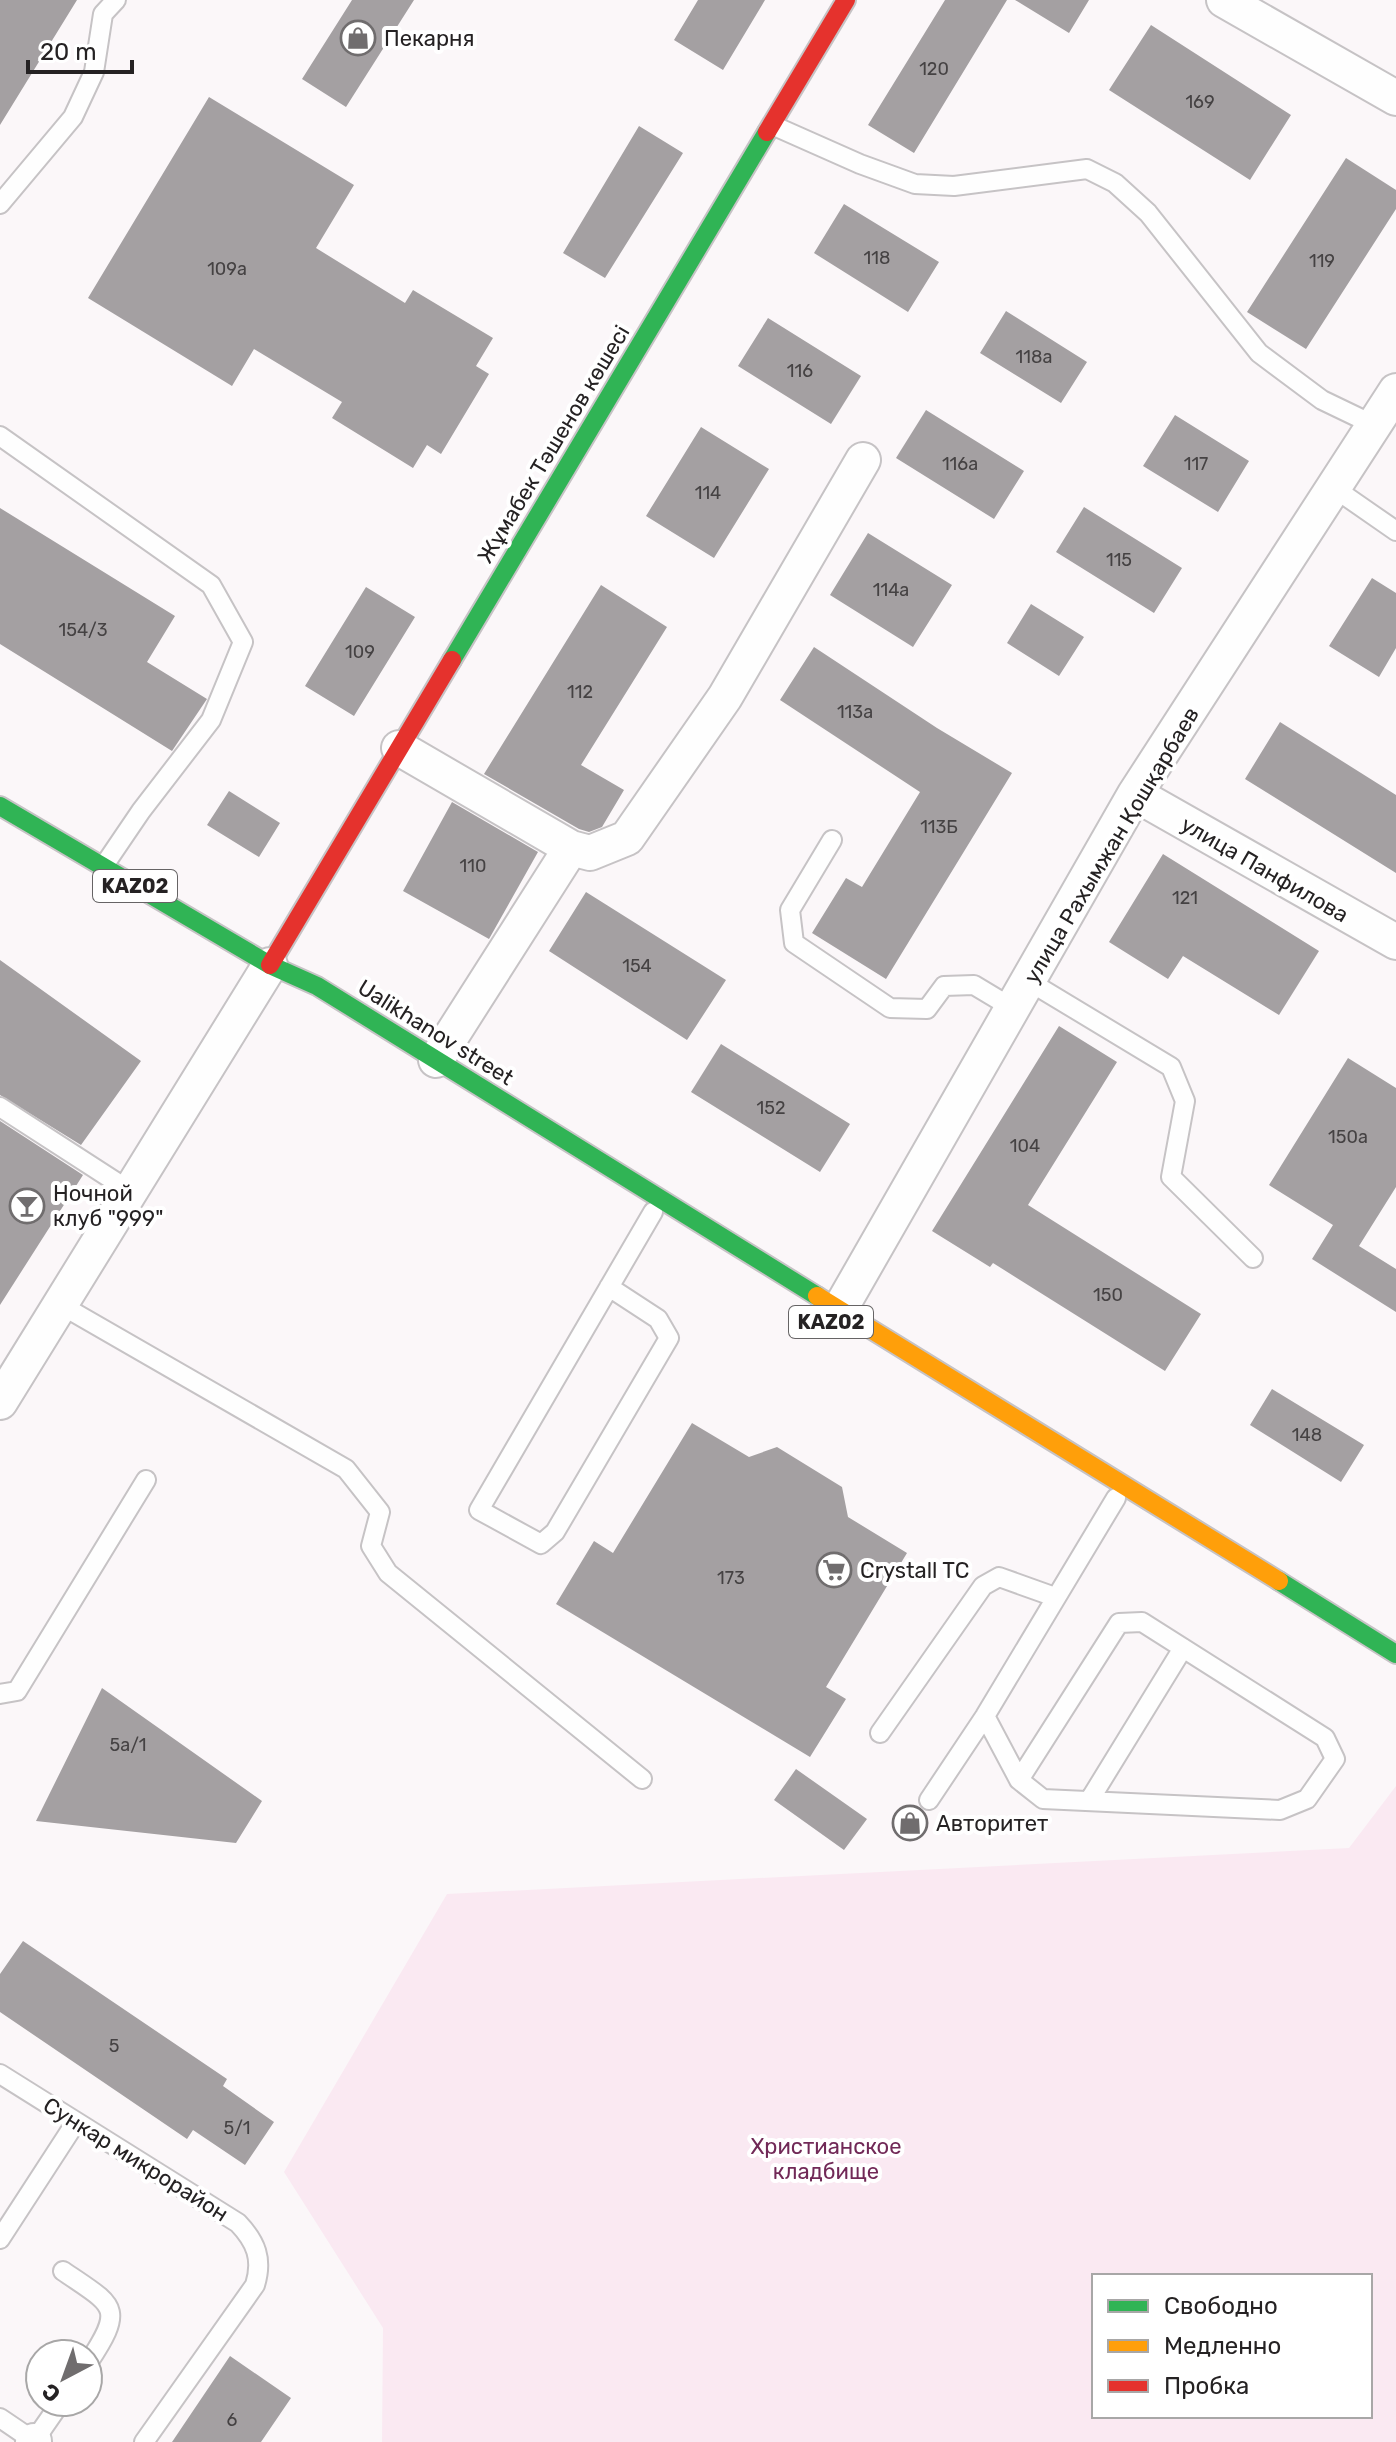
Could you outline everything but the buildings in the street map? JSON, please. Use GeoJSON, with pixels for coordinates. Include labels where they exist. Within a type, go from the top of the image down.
{"type":"FeatureCollection","features":[{"type":"Feature","properties":{"kind":"main road","name":"Жұмабек Тәшенов көшесі"},"geometry":{"type":"LineString","coordinates":[[270,965],[846,0]]}},
{"type":"Feature","properties":{"kind":"main road","name":"Ualikhanov street"},"geometry":{"type":"LineString","coordinates":[[0,806],[270,965],[317,986],[840,1309]]}},
{"type":"Feature","properties":{"kind":"main road","name":"KАZ02"},"geometry":{"type":"LineString","coordinates":[[270,965],[305,996],[1396,1673]]}},
{"type":"Feature","properties":{"kind":"main road","name":"KАZ02"},"geometry":{"type":"LineString","coordinates":[[840,1309],[1396,1654]]}},
{"type":"Feature","properties":{"kind":"street"},"geometry":{"type":"LineString","coordinates":[[1224,0],[1396,98]]}},
{"type":"Feature","properties":{"kind":"street","name":"улица Рахымжан Қошқарбаев"},"geometry":{"type":"LineString","coordinates":[[840,1309],[1135,794],[1396,391]]}},
{"type":"Feature","properties":{"kind":"street"},"geometry":{"type":"LineString","coordinates":[[399,748],[571,848],[590,853],[627,838],[725,697],[863,460]]}},
{"type":"Feature","properties":{"kind":"street","name":"улица Панфилова"},"geometry":{"type":"LineString","coordinates":[[1135,794],[1396,942]]}},
{"type":"Feature","properties":{"kind":"street"},"geometry":{"type":"LineString","coordinates":[[436,1060],[571,848]]}},
{"type":"Feature","properties":{"kind":"street"},"geometry":{"type":"LineString","coordinates":[[0,1402],[270,965]]}},
{"type":"Feature","properties":{"kind":"lane"},"geometry":{"type":"LineString","coordinates":[[0,204],[73,117],[94,72],[103,14],[116,0]]}},
{"type":"Feature","properties":{"kind":"lane"},"geometry":{"type":"LineString","coordinates":[[772,125],[915,184],[954,186],[1087,169],[1115,183],[1148,213],[1259,353],[1322,400],[1374,425]]}},
{"type":"Feature","properties":{"kind":"lane"},"geometry":{"type":"LineString","coordinates":[[0,436],[211,585],[243,642],[211,720],[141,811],[103,867]]}},
{"type":"Feature","properties":{"kind":"lane"},"geometry":{"type":"LineString","coordinates":[[1334,488],[1396,531]]}},
{"type":"Feature","properties":{"kind":"lane"},"geometry":{"type":"LineString","coordinates":[[832,840],[790,910],[794,943],[890,1008],[927,1009],[944,986],[974,985],[1022,995],[1171,1067],[1185,1101],[1171,1177],[1253,1258]]}},
{"type":"Feature","properties":{"kind":"lane"},"geometry":{"type":"LineString","coordinates":[[0,1107],[130,1191]]}},
{"type":"Feature","properties":{"kind":"lane"},"geometry":{"type":"LineString","coordinates":[[609,1287],[658,1319],[669,1338],[555,1532],[541,1544],[479,1510],[609,1287],[653,1212]]}},
{"type":"Feature","properties":{"kind":"lane"},"geometry":{"type":"LineString","coordinates":[[61,1305],[346,1469],[380,1512],[371,1546],[388,1573],[642,1779]]}},
{"type":"Feature","properties":{"kind":"lane"},"geometry":{"type":"LineString","coordinates":[[0,1694],[17,1691],[146,1480]]}},
{"type":"Feature","properties":{"kind":"lane"},"geometry":{"type":"LineString","coordinates":[[929,1800],[985,1716],[1116,1498]]}},
{"type":"Feature","properties":{"kind":"lane"},"geometry":{"type":"LineString","coordinates":[[880,1733],[983,1586],[999,1577],[1055,1597]]}},
{"type":"Feature","properties":{"kind":"lane"},"geometry":{"type":"LineString","coordinates":[[985,1716],[1019,1780],[1043,1799],[1280,1810],[1307,1799],[1335,1759],[1325,1738],[1142,1622],[1119,1623],[1019,1780]]}},
{"type":"Feature","properties":{"kind":"lane"},"geometry":{"type":"LineString","coordinates":[[1089,1801],[1183,1648]]}},
{"type":"Feature","properties":{"kind":"lane","name":"Сункар микрорайон"},"geometry":{"type":"LineString","coordinates":[[0,2074],[238,2223],[251,2237],[259,2255],[260,2270],[255,2285],[144,2442]]}},
{"type":"Feature","properties":{"kind":"lane"},"geometry":{"type":"LineString","coordinates":[[0,2239],[76,2122]]}},
{"type":"Feature","properties":{"kind":"lane"},"geometry":{"type":"LineString","coordinates":[[63,2271],[105,2300],[112,2313],[104,2340]]}},
{"type":"Feature","properties":{"kind":"lane"},"geometry":{"type":"LineString","coordinates":[[0,2418],[34,2441],[50,2418]]}},
{"type":"Feature","properties":{"kind":"green space","name":"Христианское кладбище"},"geometry":{"type":"Polygon","coordinates":[[[1396,1786],[1396,2442],[382,2442],[383,2328],[284,2172],[447,1894],[1349,1848],[1396,1786]]]}},
{"type":"Feature","properties":{"kind":"traffic: fast"},"geometry":{"type":"LineString","coordinates":[[452,660],[767,132]]}},
{"type":"Feature","properties":{"kind":"traffic: fast"},"geometry":{"type":"LineString","coordinates":[[0,806],[270,965],[317,986],[817,1296]]}},
{"type":"Feature","properties":{"kind":"traffic: fast"},"geometry":{"type":"LineString","coordinates":[[1279,1581],[1396,1654]]}},
{"type":"Feature","properties":{"kind":"traffic: slow"},"geometry":{"type":"LineString","coordinates":[[817,1296],[1279,1581]]}},
{"type":"Feature","properties":{"kind":"traffic: jam"},"geometry":{"type":"LineString","coordinates":[[767,132],[846,0]]}},
{"type":"Feature","properties":{"kind":"traffic: jam"},"geometry":{"type":"LineString","coordinates":[[270,965],[452,660]]}},
{"type":"Feature","properties":{"kind":"place","name":"Пекарня"},"geometry":{"type":"Point","coordinates":[358,38]}},
{"type":"Feature","properties":{"kind":"place","name":"Ночной клуб \"999\""},"geometry":{"type":"Point","coordinates":[27,1206]}},
{"type":"Feature","properties":{"kind":"place","name":"Crystall TC"},"geometry":{"type":"Point","coordinates":[834,1570]}},
{"type":"Feature","properties":{"kind":"place","name":"Авторитет"},"geometry":{"type":"Point","coordinates":[910,1823]}}]}
